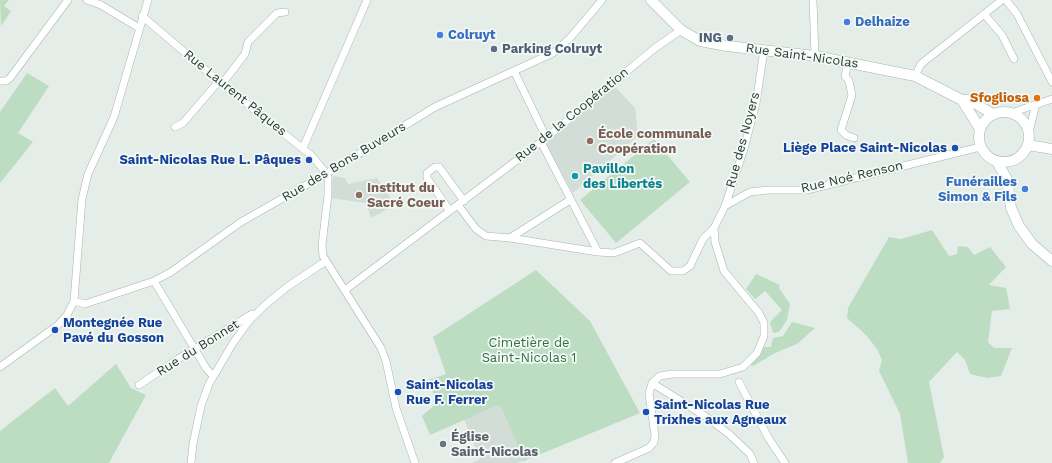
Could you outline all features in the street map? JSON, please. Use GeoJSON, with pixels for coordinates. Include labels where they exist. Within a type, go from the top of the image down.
{"type":"FeatureCollection","features":[{"type":"Feature","properties":{"kind":"street"},"geometry":{"type":"LineString","coordinates":[[0,81],[6,81],[10,78],[68,0]]}},
{"type":"Feature","properties":{"kind":"street"},"geometry":{"type":"LineString","coordinates":[[87,0],[98,4],[139,28]]}},
{"type":"Feature","properties":{"kind":"street"},"geometry":{"type":"LineString","coordinates":[[98,4],[106,0]]}},
{"type":"Feature","properties":{"kind":"street"},"geometry":{"type":"LineString","coordinates":[[0,367],[58,325],[67,315],[74,301],[82,199],[88,174],[114,117],[142,16],[148,0]]}},
{"type":"Feature","properties":{"kind":"street"},"geometry":{"type":"LineString","coordinates":[[302,148],[367,0]]}},
{"type":"Feature","properties":{"kind":"street","name":"Rue des Bons Buveurs"},"geometry":{"type":"LineString","coordinates":[[74,301],[85,304],[154,281],[184,265],[246,219],[326,173],[435,106],[542,59],[560,48],[602,0]]}},
{"type":"Feature","properties":{"kind":"street","name":"Rue Saint-Nicolas"},"geometry":{"type":"LineString","coordinates":[[651,0],[681,30],[700,41],[815,56],[915,76],[962,100],[969,100],[993,114]]}},
{"type":"Feature","properties":{"kind":"street"},"geometry":{"type":"LineString","coordinates":[[813,0],[815,56]]}},
{"type":"Feature","properties":{"kind":"street"},"geometry":{"type":"LineString","coordinates":[[915,76],[921,64],[1002,0]]}},
{"type":"Feature","properties":{"kind":"street"},"geometry":{"type":"LineString","coordinates":[[1006,0],[1016,14],[1052,82]]}},
{"type":"Feature","properties":{"kind":"street"},"geometry":{"type":"LineString","coordinates":[[175,128],[183,123],[245,54],[248,42],[276,13],[285,12]]}},
{"type":"Feature","properties":{"kind":"street"},"geometry":{"type":"LineString","coordinates":[[984,14],[1002,35],[1014,59]]}},
{"type":"Feature","properties":{"kind":"street","name":"Rue Laurent Pâques"},"geometry":{"type":"LineString","coordinates":[[142,16],[220,82],[312,156],[326,173]]}},
{"type":"Feature","properties":{"kind":"street","name":"Rue de la Coopération"},"geometry":{"type":"LineString","coordinates":[[345,290],[544,140],[655,48],[681,30]]}},
{"type":"Feature","properties":{"kind":"street","name":"Rue des Noyers"},"geometry":{"type":"LineString","coordinates":[[598,252],[614,253],[640,243],[671,271],[683,271],[690,266],[703,239],[714,228],[724,206],[744,149],[754,110],[762,49]]}},
{"type":"Feature","properties":{"kind":"street"},"geometry":{"type":"LineString","coordinates":[[848,62],[845,76],[849,81],[852,95],[841,130],[846,136],[854,138]]}},
{"type":"Feature","properties":{"kind":"street"},"geometry":{"type":"LineString","coordinates":[[514,71],[570,200],[598,252]]}},
{"type":"Feature","properties":{"kind":"street"},"geometry":{"type":"LineString","coordinates":[[1014,114],[1017,111],[1052,99]]}},
{"type":"Feature","properties":{"kind":"street"},"geometry":{"type":"LineString","coordinates":[[962,100],[980,129]]}},
{"type":"Feature","properties":{"kind":"street"},"geometry":{"type":"LineString","coordinates":[[997,162],[1013,161],[1025,152],[1028,145],[1028,132],[1036,104]]}},
{"type":"Feature","properties":{"kind":"street"},"geometry":{"type":"LineString","coordinates":[[1028,132],[1023,121],[1014,114],[1003,112],[993,114],[985,120],[980,129],[980,147],[984,154],[997,162],[1007,179],[1011,208],[1019,226],[1032,244],[1052,261]]}},
{"type":"Feature","properties":{"kind":"street"},"geometry":{"type":"LineString","coordinates":[[1028,145],[1052,149]]}},
{"type":"Feature","properties":{"kind":"street","name":"Rue Noé Renson"},"geometry":{"type":"LineString","coordinates":[[724,206],[750,192],[768,190],[807,190],[980,147]]}},
{"type":"Feature","properties":{"kind":"street"},"geometry":{"type":"LineString","coordinates":[[1007,179],[1013,161]]}},
{"type":"Feature","properties":{"kind":"street"},"geometry":{"type":"LineString","coordinates":[[450,211],[427,178],[427,173],[435,167],[439,167],[476,229],[486,236],[510,238],[598,252]]}},
{"type":"Feature","properties":{"kind":"street"},"geometry":{"type":"LineString","coordinates":[[326,173],[328,177],[328,195],[322,245],[323,256],[381,348],[386,361],[396,408],[415,463]]}},
{"type":"Feature","properties":{"kind":"street"},"geometry":{"type":"LineString","coordinates":[[510,238],[570,200]]}},
{"type":"Feature","properties":{"kind":"street"},"geometry":{"type":"LineString","coordinates":[[614,463],[649,448],[654,442],[655,435],[649,394],[652,383],[660,376],[720,374],[743,367],[758,353],[764,336],[764,323],[759,313],[724,271],[715,242],[714,228]]}},
{"type":"Feature","properties":{"kind":"street","name":"Rue du Bonnet"},"geometry":{"type":"LineString","coordinates":[[139,385],[195,349],[258,312],[287,287],[326,261]]}},
{"type":"Feature","properties":{"kind":"street"},"geometry":{"type":"LineString","coordinates":[[154,281],[206,368],[214,376]]}},
{"type":"Feature","properties":{"kind":"street","name":"Rue du Bonnet"},"geometry":{"type":"LineString","coordinates":[[191,463],[201,406],[214,376],[233,343],[258,312]]}},
{"type":"Feature","properties":{"kind":"street"},"geometry":{"type":"LineString","coordinates":[[740,382],[769,440],[785,463]]}},
{"type":"Feature","properties":{"kind":"street"},"geometry":{"type":"LineString","coordinates":[[652,383],[705,416],[729,434],[750,454],[754,463]]}},
{"type":"Feature","properties":{"kind":"shaded area","name":"École communale Coopération"},"geometry":{"type":"Polygon","coordinates":[[[615,87],[635,108],[638,136],[573,193],[547,147],[548,139],[615,87]]]}},
{"type":"Feature","properties":{"kind":"shaded area","name":"Institut du Sacré Coeur"},"geometry":{"type":"Polygon","coordinates":[[[333,176],[345,178],[348,184],[377,178],[395,205],[371,218],[366,203],[330,198],[333,176]]]}},
{"type":"Feature","properties":{"kind":"shaded area"},"geometry":{"type":"Polygon","coordinates":[[[498,405],[502,409],[524,461],[516,463],[472,463],[480,459],[464,419],[498,405]]]}},
{"type":"Feature","properties":{"kind":"green space"},"geometry":{"type":"Polygon","coordinates":[[[0,0],[9,0],[4,6],[11,11],[1,26],[0,0]]]}},
{"type":"Feature","properties":{"kind":"green space"},"geometry":{"type":"Polygon","coordinates":[[[27,73],[49,86],[18,133],[33,142],[0,183],[0,112],[27,73]]]}},
{"type":"Feature","properties":{"kind":"green space"},"geometry":{"type":"Polygon","coordinates":[[[654,139],[690,182],[616,243],[580,200],[654,139]]]}},
{"type":"Feature","properties":{"kind":"green space"},"geometry":{"type":"Polygon","coordinates":[[[932,230],[949,256],[957,254],[958,246],[968,247],[974,255],[990,247],[1006,267],[989,285],[1006,288],[1010,309],[992,311],[988,342],[994,348],[1012,348],[1001,376],[987,378],[970,374],[965,360],[957,352],[929,382],[944,457],[940,463],[908,463],[900,414],[879,371],[882,360],[877,349],[866,335],[847,318],[848,308],[889,237],[901,239],[932,230]]]}},
{"type":"Feature","properties":{"kind":"green space","name":"Cimetière de Saint-Nicolas 1"},"geometry":{"type":"Polygon","coordinates":[[[536,270],[590,321],[640,413],[524,461],[502,409],[498,405],[430,435],[422,416],[437,403],[428,380],[446,374],[433,337],[536,270]]]}},
{"type":"Feature","properties":{"kind":"green space"},"geometry":{"type":"Polygon","coordinates":[[[756,274],[780,285],[779,288],[790,304],[787,320],[779,332],[773,333],[770,322],[782,310],[765,291],[755,299],[746,289],[756,274]]]}},
{"type":"Feature","properties":{"kind":"green space"},"geometry":{"type":"Polygon","coordinates":[[[792,322],[815,328],[797,344],[775,353],[753,366],[750,365],[761,354],[764,347],[771,347],[773,338],[783,336],[792,322]]]}},
{"type":"Feature","properties":{"kind":"green space"},"geometry":{"type":"Polygon","coordinates":[[[116,364],[131,388],[146,395],[109,463],[0,463],[0,431],[55,388],[68,406],[116,364]]]}},
{"type":"Feature","properties":{"kind":"place","name":"Delhaize"},"geometry":{"type":"Point","coordinates":[847,22]}},
{"type":"Feature","properties":{"kind":"place","name":"Colruyt"},"geometry":{"type":"Point","coordinates":[440,35]}},
{"type":"Feature","properties":{"kind":"place","name":"ING"},"geometry":{"type":"Point","coordinates":[730,38]}},
{"type":"Feature","properties":{"kind":"place","name":"Parking Colruyt"},"geometry":{"type":"Point","coordinates":[494,49]}},
{"type":"Feature","properties":{"kind":"place","name":"Sfogliosa"},"geometry":{"type":"Point","coordinates":[1037,98]}},
{"type":"Feature","properties":{"kind":"place","name":"École communale Coopération"},"geometry":{"type":"Point","coordinates":[590,141]}},
{"type":"Feature","properties":{"kind":"place","name":"Liège Place Saint-Nicolas"},"geometry":{"type":"Point","coordinates":[955,148]}},
{"type":"Feature","properties":{"kind":"place","name":"Saint-Nicolas Rue L. Pâques"},"geometry":{"type":"Point","coordinates":[309,160]}},
{"type":"Feature","properties":{"kind":"place","name":"Pavillon des Libertés"},"geometry":{"type":"Point","coordinates":[575,176]}},
{"type":"Feature","properties":{"kind":"place","name":"Funérailles Simon & Fils"},"geometry":{"type":"Point","coordinates":[1025,189]}},
{"type":"Feature","properties":{"kind":"place","name":"Institut du Sacré Coeur"},"geometry":{"type":"Point","coordinates":[359,195]}},
{"type":"Feature","properties":{"kind":"place","name":"Montegnée Rue Pavé du Gosson"},"geometry":{"type":"Point","coordinates":[55,330]}},
{"type":"Feature","properties":{"kind":"place","name":"Saint-Nicolas Rue F. Ferrer"},"geometry":{"type":"Point","coordinates":[398,392]}},
{"type":"Feature","properties":{"kind":"place","name":"Saint-Nicolas Rue Trixhes aux Agneaux"},"geometry":{"type":"Point","coordinates":[646,412]}},
{"type":"Feature","properties":{"kind":"place","name":"Église Saint-Nicolas"},"geometry":{"type":"Point","coordinates":[443,444]}}]}
